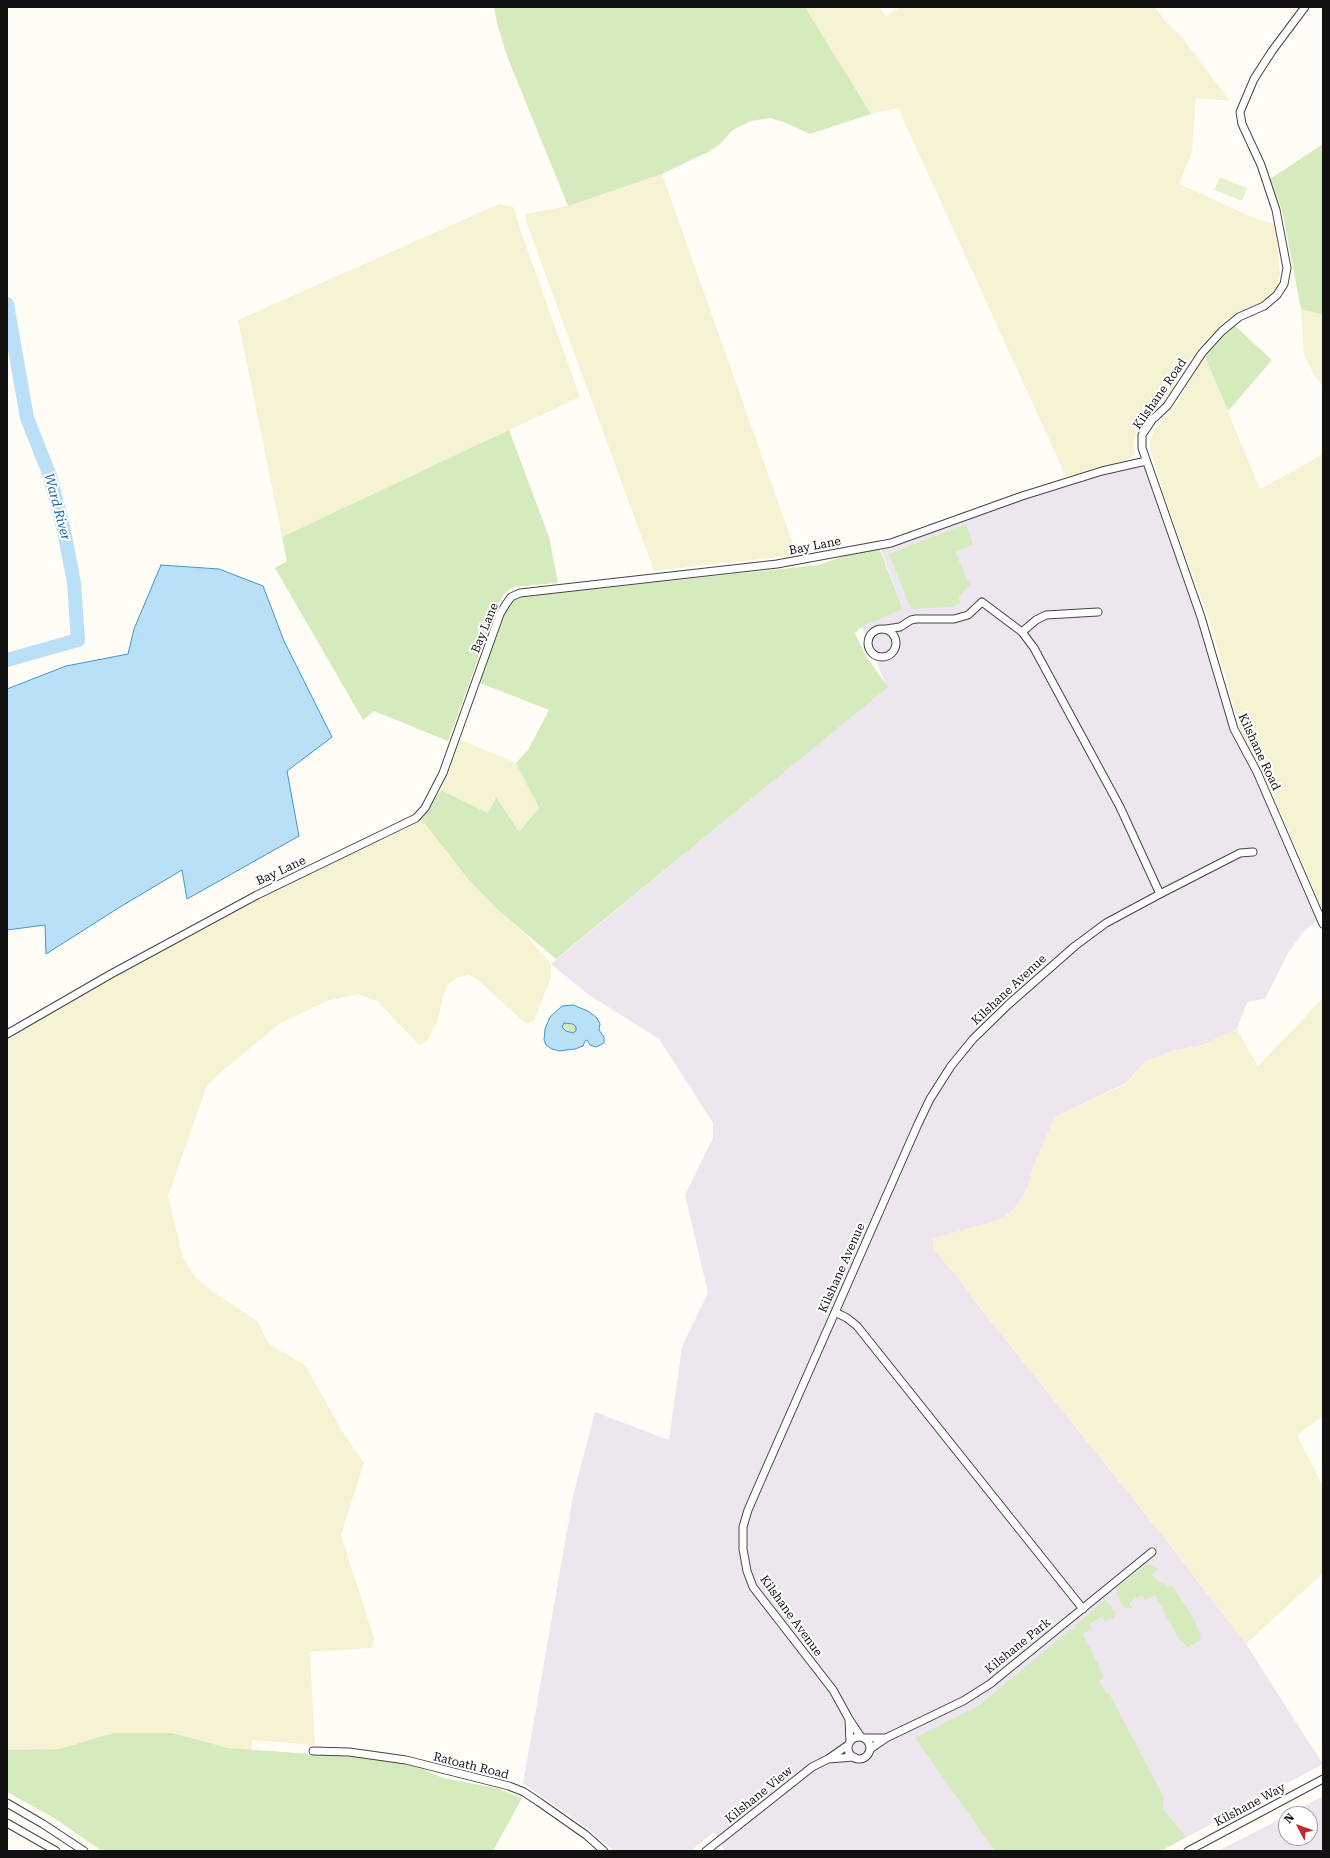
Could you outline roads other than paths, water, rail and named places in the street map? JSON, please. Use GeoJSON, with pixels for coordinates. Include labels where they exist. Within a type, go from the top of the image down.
{"type":"FeatureCollection","features":[{"type":"Feature","properties":{"kind":"street","name":"Kilshane Road"},"geometry":{"type":"LineString","coordinates":[[1304,7],[1254,79],[1240,112],[1242,124],[1261,165],[1276,210],[1287,268],[1284,284],[1277,296],[1264,306],[1239,317],[1222,331],[1202,353],[1167,406],[1152,420],[1142,435],[1142,448],[1201,617],[1234,729],[1257,772],[1323,924]]}},
{"type":"Feature","properties":{"kind":"street","name":"Bay Lane"},"geometry":{"type":"LineString","coordinates":[[7,1034],[111,974],[257,895],[416,818],[425,808],[443,773],[500,614],[511,597],[520,592],[778,564],[890,543],[1022,496],[1102,471],[1146,461]]}},
{"type":"Feature","properties":{"kind":"street"},"geometry":{"type":"LineString","coordinates":[[900,627],[895,648],[889,655],[880,656],[872,652],[868,644],[870,635],[877,630],[900,627],[916,619],[954,619],[968,615],[982,602],[1022,632],[1034,648],[1120,807],[1160,894]]}},
{"type":"Feature","properties":{"kind":"street"},"geometry":{"type":"LineString","coordinates":[[1022,632],[1036,620],[1046,615],[1098,612]]}},
{"type":"Feature","properties":{"kind":"street"},"geometry":{"type":"LineString","coordinates":[[886,630],[896,639]]}},
{"type":"Feature","properties":{"kind":"street","name":"Kilshane Avenue"},"geometry":{"type":"LineString","coordinates":[[863,1737],[849,1719],[833,1690],[753,1587],[747,1571],[743,1549],[743,1527],[748,1510],[835,1312],[930,1099],[951,1066],[973,1039],[1009,1004],[1075,946],[1106,923],[1240,853],[1252,852]]}},
{"type":"Feature","properties":{"kind":"street"},"geometry":{"type":"LineString","coordinates":[[835,1312],[847,1318],[857,1326],[1083,1609]]}},
{"type":"Feature","properties":{"kind":"street","name":"Kilshane Park"},"geometry":{"type":"LineString","coordinates":[[870,1749],[886,1738],[904,1731],[968,1698],[990,1684],[1152,1552]]}},
{"type":"Feature","properties":{"kind":"street","name":"Kilshane Avenue"},"geometry":{"type":"LineString","coordinates":[[849,1719],[849,1744]]}},
{"type":"Feature","properties":{"kind":"street"},"geometry":{"type":"LineString","coordinates":[[863,1737],[868,1742],[870,1749],[864,1757],[854,1757],[849,1752],[849,1744],[855,1738],[863,1737]]}},
{"type":"Feature","properties":{"kind":"street","name":"Kilshane Park"},"geometry":{"type":"LineString","coordinates":[[863,1737],[886,1738]]}},
{"type":"Feature","properties":{"kind":"street","name":"Kilshane View"},"geometry":{"type":"LineString","coordinates":[[706,1851],[812,1767],[828,1759],[849,1744]]}},
{"type":"Feature","properties":{"kind":"street","name":"Ratoath Road"},"geometry":{"type":"LineString","coordinates":[[313,1751],[349,1752],[406,1760],[508,1786],[524,1792],[539,1802],[586,1835],[604,1851]]}},
{"type":"Feature","properties":{"kind":"street","name":"Kilshane View"},"geometry":{"type":"LineString","coordinates":[[828,1759],[854,1757]]}},
{"type":"Feature","properties":{"kind":"street","name":"Kilshane Way"},"geometry":{"type":"LineString","coordinates":[[1188,1851],[1323,1779]]}},
{"type":"Feature","properties":{"kind":"street"},"geometry":{"type":"LineString","coordinates":[[7,1803],[43,1824],[84,1851]]}},
{"type":"Feature","properties":{"kind":"street"},"geometry":{"type":"LineString","coordinates":[[7,1822],[56,1851]]}},
{"type":"Feature","properties":{"kind":"water"},"geometry":{"type":"Polygon","coordinates":[[[161,565],[219,569],[263,586],[284,641],[332,737],[287,771],[299,836],[187,899],[182,870],[46,954],[45,925],[7,930],[7,689],[66,666],[128,654],[134,629],[161,565]]]}},
{"type":"Feature","properties":{"kind":"water"},"geometry":{"type":"Polygon","coordinates":[[[573,1005],[588,1011],[597,1018],[600,1024],[599,1030],[604,1037],[604,1043],[596,1047],[590,1045],[587,1040],[583,1046],[575,1049],[559,1051],[546,1045],[544,1040],[545,1029],[550,1017],[562,1006],[573,1005]],[[564,1023],[562,1027],[566,1031],[573,1033],[576,1031],[576,1027],[573,1024],[564,1023]]]}},
{"type":"Feature","properties":{"kind":"waterway","name":"Ward River"},"geometry":{"type":"LineString","coordinates":[[7,304],[27,418],[50,476],[64,531],[74,583],[78,640],[7,660]]}}]}
